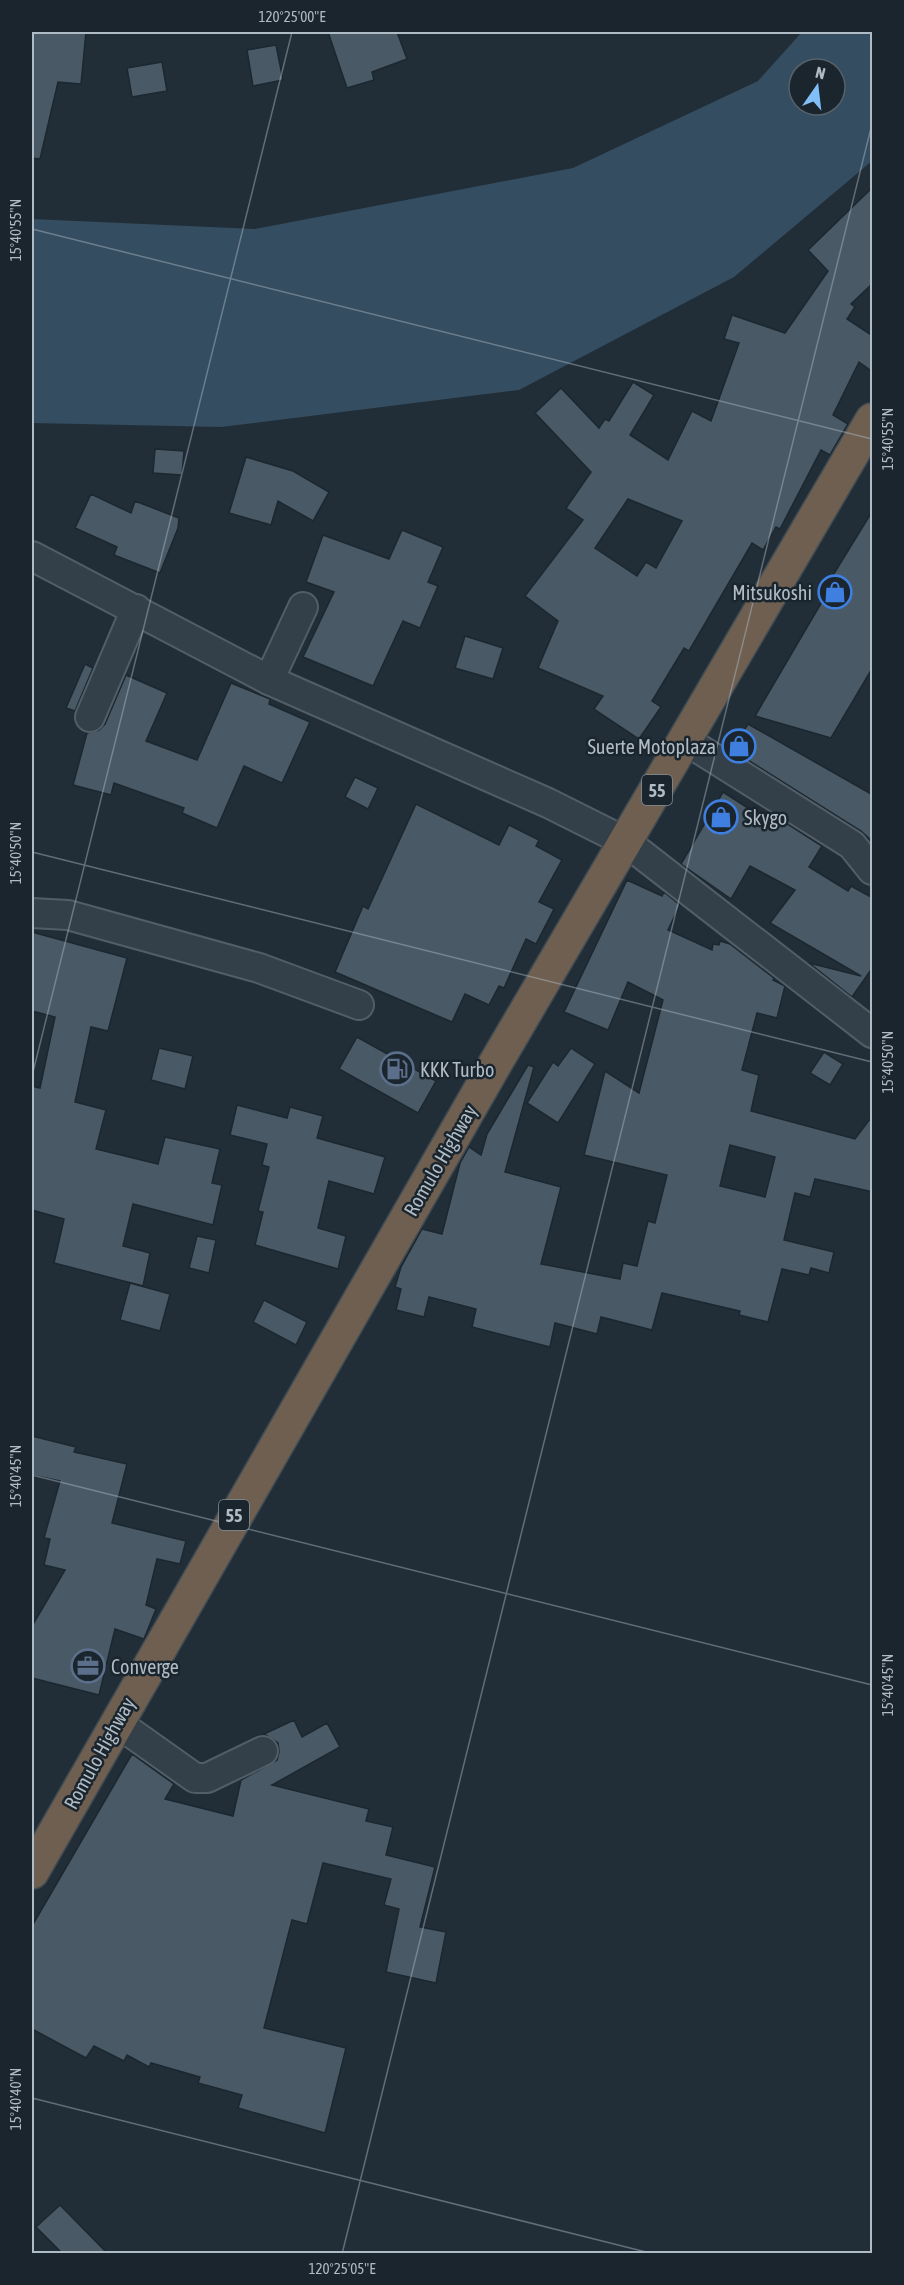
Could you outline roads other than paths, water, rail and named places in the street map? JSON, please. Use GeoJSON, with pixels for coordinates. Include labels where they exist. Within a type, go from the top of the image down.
{"type":"FeatureCollection","features":[{"type":"Feature","properties":{"kind":"highway","name":"Romulo Highway"},"geometry":{"type":"LineString","coordinates":[[32,1872],[495,1064],[873,420]]}},
{"type":"Feature","properties":{"kind":"street"},"geometry":{"type":"LineString","coordinates":[[32,556],[269,680],[548,803],[626,842],[873,1033]]}},
{"type":"Feature","properties":{"kind":"street"},"geometry":{"type":"LineString","coordinates":[[269,680],[303,607]]}},
{"type":"Feature","properties":{"kind":"street"},"geometry":{"type":"LineString","coordinates":[[90,717],[136,609]]}},
{"type":"Feature","properties":{"kind":"street"},"geometry":{"type":"LineString","coordinates":[[685,741],[852,845],[873,870]]}},
{"type":"Feature","properties":{"kind":"street"},"geometry":{"type":"LineString","coordinates":[[32,913],[68,915],[259,968],[359,1005]]}},
{"type":"Feature","properties":{"kind":"street"},"geometry":{"type":"LineString","coordinates":[[116,1722],[195,1778],[207,1778],[263,1751]]}},
{"type":"Feature","properties":{"kind":"water"},"geometry":{"type":"Polygon","coordinates":[[[802,32],[872,32],[872,161],[734,277],[519,390],[221,427],[32,423],[32,219],[255,229],[573,168],[758,81],[802,32]]]}},
{"type":"Feature","properties":{"kind":"place","name":"Mitsukoshi"},"geometry":{"type":"Point","coordinates":[835,592]}},
{"type":"Feature","properties":{"kind":"place","name":"Suerte Motoplaza"},"geometry":{"type":"Point","coordinates":[739,746]}},
{"type":"Feature","properties":{"kind":"place","name":"Skygo"},"geometry":{"type":"Point","coordinates":[721,817]}},
{"type":"Feature","properties":{"kind":"place","name":"KKK Turbo"},"geometry":{"type":"Point","coordinates":[397,1069]}},
{"type":"Feature","properties":{"kind":"place","name":"Converge"},"geometry":{"type":"Point","coordinates":[88,1666]}}]}
